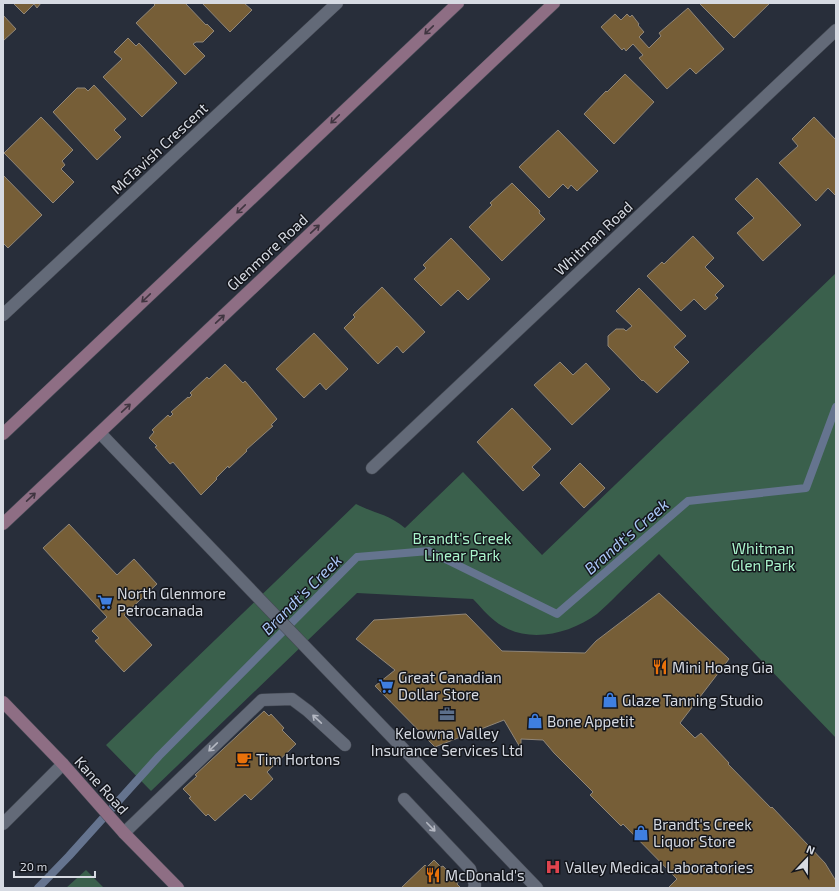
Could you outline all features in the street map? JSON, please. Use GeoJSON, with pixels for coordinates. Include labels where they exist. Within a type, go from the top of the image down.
{"type":"FeatureCollection","features":[{"type":"Feature","properties":{"kind":"main road"},"geometry":{"type":"LineString","coordinates":[[3,434],[458,3]]}},
{"type":"Feature","properties":{"kind":"main road","name":"Glenmore Road"},"geometry":{"type":"LineString","coordinates":[[3,524],[554,3]]}},
{"type":"Feature","properties":{"kind":"main road","name":"Kane Road"},"geometry":{"type":"LineString","coordinates":[[3,702],[63,764],[124,833],[178,888]]}},
{"type":"Feature","properties":{"kind":"street","name":"McTavish Crescent"},"geometry":{"type":"LineString","coordinates":[[3,315],[337,3]]}},
{"type":"Feature","properties":{"kind":"street","name":"Whitman Road"},"geometry":{"type":"LineString","coordinates":[[372,468],[836,30]]}},
{"type":"Feature","properties":{"kind":"street"},"geometry":{"type":"LineString","coordinates":[[100,433],[537,888]]}},
{"type":"Feature","properties":{"kind":"street"},"geometry":{"type":"LineString","coordinates":[[124,833],[262,700],[292,699],[308,711],[345,745]]}},
{"type":"Feature","properties":{"kind":"street"},"geometry":{"type":"LineString","coordinates":[[3,824],[63,764]]}},
{"type":"Feature","properties":{"kind":"street"},"geometry":{"type":"LineString","coordinates":[[404,799],[470,869],[474,888]]}},
{"type":"Feature","properties":{"kind":"green space","name":"Brandt's Creek Linear Park"},"geometry":{"type":"Polygon","coordinates":[[[836,273],[836,738],[659,554],[597,614],[573,627],[560,632],[546,634],[533,635],[520,633],[507,628],[492,619],[473,599],[357,593],[151,791],[106,745],[356,504],[387,516],[405,528],[463,472],[542,555],[836,273]]]}},
{"type":"Feature","properties":{"kind":"green space"},"geometry":{"type":"Polygon","coordinates":[[[86,870],[104,888],[66,888],[86,870]]]}},
{"type":"Feature","properties":{"kind":"building"},"geometry":{"type":"Polygon","coordinates":[[[13,3],[41,3],[37,8],[34,4],[24,14],[13,3]]]}},
{"type":"Feature","properties":{"kind":"building"},"geometry":{"type":"Polygon","coordinates":[[[153,3],[185,3],[206,25],[207,24],[214,31],[203,42],[196,42],[193,44],[205,56],[185,75],[136,23],[155,5],[153,3]]]}},
{"type":"Feature","properties":{"kind":"building"},"geometry":{"type":"Polygon","coordinates":[[[202,3],[244,3],[252,10],[230,32],[202,3]]]}},
{"type":"Feature","properties":{"kind":"building"},"geometry":{"type":"Polygon","coordinates":[[[699,3],[770,3],[734,38],[699,3]]]}},
{"type":"Feature","properties":{"kind":"building"},"geometry":{"type":"Polygon","coordinates":[[[688,8],[724,49],[696,74],[690,68],[667,89],[639,58],[643,55],[633,44],[626,51],[624,48],[622,50],[601,27],[615,14],[621,20],[627,14],[630,17],[632,15],[644,32],[639,37],[649,48],[661,36],[659,33],[688,8]]]}},
{"type":"Feature","properties":{"kind":"building"},"geometry":{"type":"Polygon","coordinates":[[[3,15],[16,29],[3,41],[3,15]]]}},
{"type":"Feature","properties":{"kind":"building"},"geometry":{"type":"Polygon","coordinates":[[[128,38],[136,46],[139,43],[177,83],[142,117],[103,77],[122,59],[114,52],[128,38]]]}},
{"type":"Feature","properties":{"kind":"building"},"geometry":{"type":"Polygon","coordinates":[[[625,74],[654,102],[614,144],[584,114],[625,74]]]}},
{"type":"Feature","properties":{"kind":"building"},"geometry":{"type":"Polygon","coordinates":[[[94,85],[126,119],[114,130],[121,137],[97,160],[53,112],[77,88],[85,88],[88,91],[94,85]]]}},
{"type":"Feature","properties":{"kind":"building"},"geometry":{"type":"Polygon","coordinates":[[[41,117],[73,150],[62,161],[65,165],[61,169],[74,182],[53,203],[4,153],[41,117]]]}},
{"type":"Feature","properties":{"kind":"building"},"geometry":{"type":"Polygon","coordinates":[[[814,117],[836,140],[836,196],[828,188],[816,201],[779,163],[798,146],[792,139],[814,117]]]}},
{"type":"Feature","properties":{"kind":"building"},"geometry":{"type":"Polygon","coordinates":[[[558,130],[598,171],[577,191],[571,185],[568,189],[563,184],[549,198],[519,167],[558,130]]]}},
{"type":"Feature","properties":{"kind":"building"},"geometry":{"type":"Polygon","coordinates":[[[3,175],[42,215],[8,248],[3,243],[3,175]]]}},
{"type":"Feature","properties":{"kind":"building"},"geometry":{"type":"Polygon","coordinates":[[[757,178],[801,225],[763,261],[737,233],[754,218],[735,199],[757,178]]]}},
{"type":"Feature","properties":{"kind":"building"},"geometry":{"type":"Polygon","coordinates":[[[512,183],[540,211],[539,213],[545,219],[502,261],[469,227],[492,205],[490,203],[512,183]]]}},
{"type":"Feature","properties":{"kind":"building"},"geometry":{"type":"Polygon","coordinates":[[[693,236],[714,258],[705,267],[724,286],[715,295],[718,298],[705,310],[694,299],[681,311],[647,276],[662,262],[664,264],[693,236]]]}},
{"type":"Feature","properties":{"kind":"building"},"geometry":{"type":"Polygon","coordinates":[[[451,238],[490,279],[468,300],[458,290],[441,306],[414,279],[426,268],[423,265],[451,238]]]}},
{"type":"Feature","properties":{"kind":"building"},"geometry":{"type":"Polygon","coordinates":[[[382,287],[425,332],[403,353],[397,346],[378,364],[344,328],[355,317],[353,315],[382,287]]]}},
{"type":"Feature","properties":{"kind":"building"},"geometry":{"type":"Polygon","coordinates":[[[639,288],[686,336],[674,347],[689,362],[657,393],[643,380],[642,381],[608,346],[608,336],[616,329],[624,329],[626,331],[632,326],[616,311],[639,288]]]}},
{"type":"Feature","properties":{"kind":"building"},"geometry":{"type":"Polygon","coordinates":[[[314,333],[348,369],[326,390],[320,383],[304,398],[276,369],[314,333]]]}},
{"type":"Feature","properties":{"kind":"building"},"geometry":{"type":"Polygon","coordinates":[[[560,362],[573,375],[586,363],[610,389],[572,425],[534,385],[560,362]]]}},
{"type":"Feature","properties":{"kind":"building"},"geometry":{"type":"Polygon","coordinates":[[[225,364],[243,383],[245,381],[277,419],[271,425],[273,426],[246,450],[247,451],[229,468],[228,466],[201,495],[173,462],[170,464],[149,438],[154,432],[152,430],[168,415],[170,417],[173,414],[171,412],[192,395],[190,393],[207,377],[209,379],[225,364]]]}},
{"type":"Feature","properties":{"kind":"building"},"geometry":{"type":"Polygon","coordinates":[[[512,408],[551,449],[532,467],[540,475],[523,491],[477,442],[512,408]]]}},
{"type":"Feature","properties":{"kind":"building"},"geometry":{"type":"Polygon","coordinates":[[[580,463],[605,488],[584,508],[560,483],[580,463]]]}},
{"type":"Feature","properties":{"kind":"building"},"geometry":{"type":"Polygon","coordinates":[[[69,524],[117,575],[134,559],[157,584],[124,615],[152,645],[124,672],[95,641],[99,638],[92,631],[107,617],[43,548],[69,524]]]}},
{"type":"Feature","properties":{"kind":"building"},"geometry":{"type":"Polygon","coordinates":[[[659,593],[729,659],[680,723],[695,738],[701,733],[729,763],[728,764],[771,808],[772,807],[825,863],[836,881],[836,888],[668,888],[677,879],[623,824],[621,826],[590,795],[593,792],[543,740],[521,739],[521,749],[504,720],[435,747],[375,686],[395,670],[356,639],[374,620],[466,614],[502,651],[585,653],[596,641],[659,593]]]}},
{"type":"Feature","properties":{"kind":"building"},"geometry":{"type":"Polygon","coordinates":[[[264,711],[269,716],[271,714],[284,728],[282,730],[296,744],[267,772],[273,779],[251,800],[245,794],[215,821],[208,814],[206,816],[189,798],[191,797],[183,789],[197,776],[195,775],[264,711]]]}},
{"type":"Feature","properties":{"kind":"building","name":"McDonald's"},"geometry":{"type":"Polygon","coordinates":[[[434,860],[441,867],[443,866],[458,882],[457,884],[461,888],[402,887],[425,865],[427,867],[434,860]]]}},
{"type":"Feature","properties":{"kind":"waterway","name":"Brandt's Creek"},"geometry":{"type":"LineString","coordinates":[[38,888],[69,856],[159,756],[357,557],[429,551],[557,614],[688,501],[806,488],[836,407]]}},
{"type":"Feature","properties":{"kind":"place","name":"North Glenmore Petrocanada"},"geometry":{"type":"Point","coordinates":[105,602]}},
{"type":"Feature","properties":{"kind":"place","name":"Mini Hoang Gia"},"geometry":{"type":"Point","coordinates":[660,667]}},
{"type":"Feature","properties":{"kind":"place","name":"Great Canadian Dollar Store"},"geometry":{"type":"Point","coordinates":[386,686]}},
{"type":"Feature","properties":{"kind":"place","name":"Glaze Tanning Studio"},"geometry":{"type":"Point","coordinates":[610,700]}},
{"type":"Feature","properties":{"kind":"place","name":"Kelowna Valley Insurance Services Ltd"},"geometry":{"type":"Point","coordinates":[447,714]}},
{"type":"Feature","properties":{"kind":"place","name":"Bone Appetit"},"geometry":{"type":"Point","coordinates":[535,721]}},
{"type":"Feature","properties":{"kind":"place","name":"Tim Hortons"},"geometry":{"type":"Point","coordinates":[244,759]}},
{"type":"Feature","properties":{"kind":"place","name":"Brandt's Creek Liquor Store"},"geometry":{"type":"Point","coordinates":[641,833]}},
{"type":"Feature","properties":{"kind":"place","name":"Valley Medical Laboratories"},"geometry":{"type":"Point","coordinates":[553,867]}},
{"type":"Feature","properties":{"kind":"place","name":"McDonald's"},"geometry":{"type":"Point","coordinates":[433,875]}},
{"type":"Feature","properties":{"kind":"park label","name":"Whitman Glen Park"},"geometry":{"type":"Point","coordinates":[763,556]}}]}
